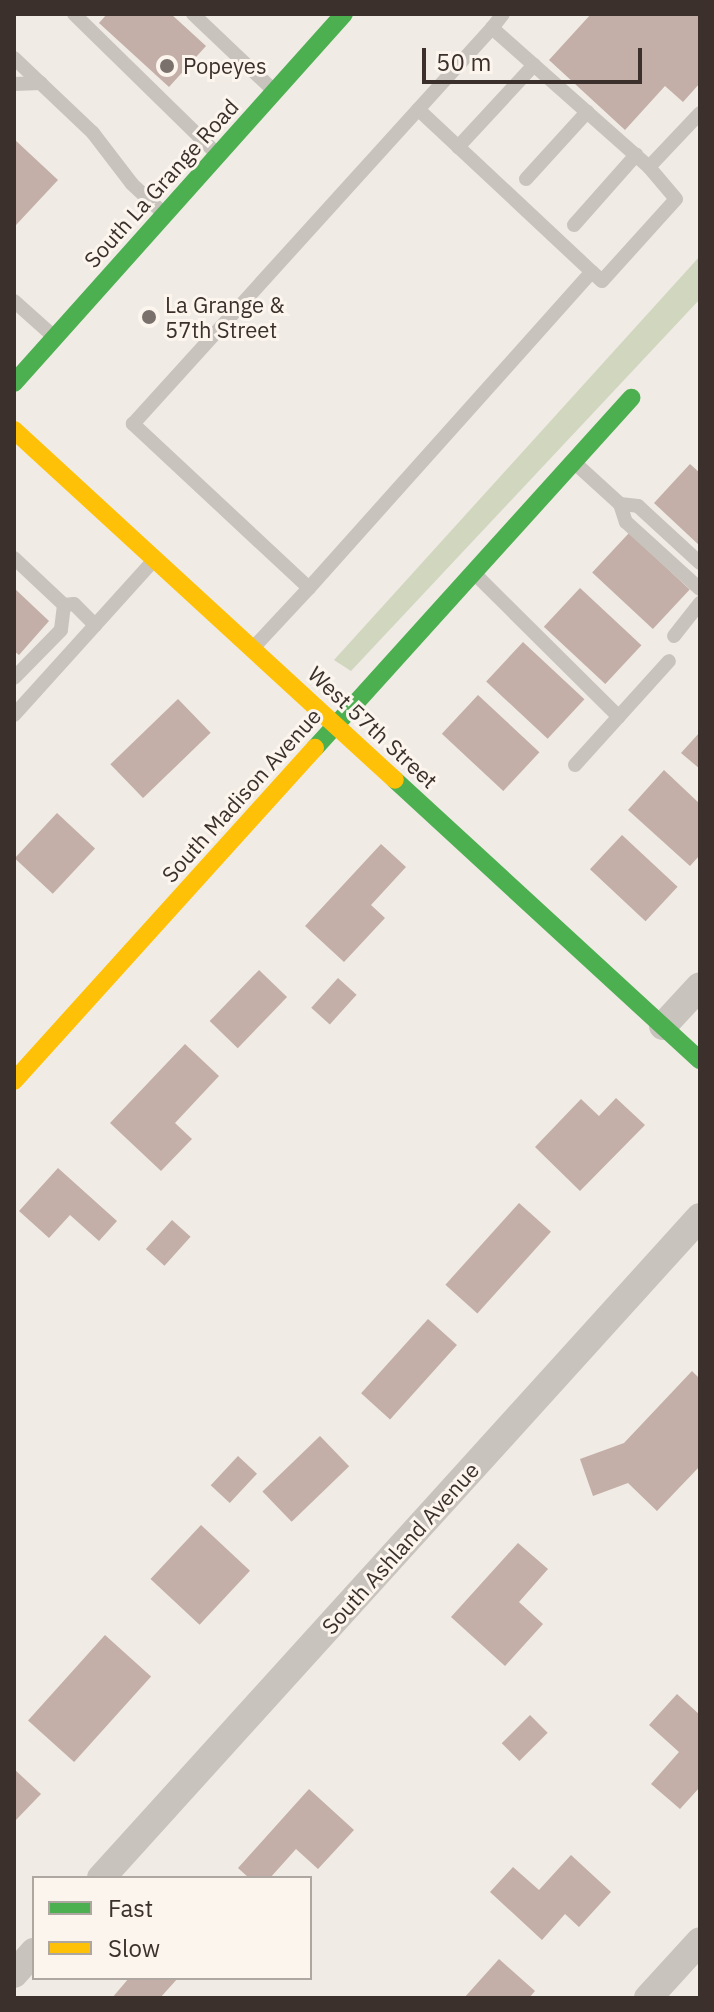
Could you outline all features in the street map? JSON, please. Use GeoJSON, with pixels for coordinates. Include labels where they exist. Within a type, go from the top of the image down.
{"type":"FeatureCollection","features":[{"type":"Feature","properties":{"kind":"street","name":"South La Grange Road"},"geometry":{"type":"LineString","coordinates":[[14,383],[275,92],[326,26],[344,14]]}},
{"type":"Feature","properties":{"kind":"street","name":"South Madison Avenue"},"geometry":{"type":"LineString","coordinates":[[14,1081],[631,398]]}},
{"type":"Feature","properties":{"kind":"street","name":"West 57th Street"},"geometry":{"type":"LineString","coordinates":[[14,430],[700,1060]]}},
{"type":"Feature","properties":{"kind":"street"},"geometry":{"type":"LineString","coordinates":[[663,1026],[700,986]]}},
{"type":"Feature","properties":{"kind":"street","name":"South Ashland Avenue"},"geometry":{"type":"LineString","coordinates":[[103,1876],[700,1217]]}},
{"type":"Feature","properties":{"kind":"street"},"geometry":{"type":"LineString","coordinates":[[648,1998],[700,1941]]}},
{"type":"Feature","properties":{"kind":"street"},"geometry":{"type":"LineString","coordinates":[[14,1974],[32,1954]]}},
{"type":"Feature","properties":{"kind":"lane"},"geometry":{"type":"LineString","coordinates":[[74,14],[85,21],[140,81],[218,155]]}},
{"type":"Feature","properties":{"kind":"lane"},"geometry":{"type":"LineString","coordinates":[[193,14],[275,92]]}},
{"type":"Feature","properties":{"kind":"lane"},"geometry":{"type":"LineString","coordinates":[[309,588],[133,424],[503,14]]}},
{"type":"Feature","properties":{"kind":"lane"},"geometry":{"type":"LineString","coordinates":[[418,109],[602,281],[676,199],[649,167],[492,28]]}},
{"type":"Feature","properties":{"kind":"lane"},"geometry":{"type":"LineString","coordinates":[[14,58],[93,133],[132,184],[165,215]]}},
{"type":"Feature","properties":{"kind":"lane"},"geometry":{"type":"LineString","coordinates":[[458,147],[534,65]]}},
{"type":"Feature","properties":{"kind":"lane"},"geometry":{"type":"LineString","coordinates":[[14,84],[41,83]]}},
{"type":"Feature","properties":{"kind":"lane"},"geometry":{"type":"LineString","coordinates":[[526,179],[587,112]]}},
{"type":"Feature","properties":{"kind":"lane"},"geometry":{"type":"LineString","coordinates":[[649,167],[700,113]]}},
{"type":"Feature","properties":{"kind":"lane"},"geometry":{"type":"LineString","coordinates":[[574,225],[636,155]]}},
{"type":"Feature","properties":{"kind":"lane"},"geometry":{"type":"LineString","coordinates":[[252,648],[592,272]]}},
{"type":"Feature","properties":{"kind":"lane"},"geometry":{"type":"LineString","coordinates":[[14,301],[55,338]]}},
{"type":"Feature","properties":{"kind":"lane"},"geometry":{"type":"LineString","coordinates":[[572,461],[620,504],[626,522],[700,589]]}},
{"type":"Feature","properties":{"kind":"lane"},"geometry":{"type":"LineString","coordinates":[[620,504],[638,506],[700,563]]}},
{"type":"Feature","properties":{"kind":"lane"},"geometry":{"type":"LineString","coordinates":[[14,558],[64,605],[74,604],[95,625]]}},
{"type":"Feature","properties":{"kind":"lane"},"geometry":{"type":"LineString","coordinates":[[14,715],[155,559]]}},
{"type":"Feature","properties":{"kind":"lane"},"geometry":{"type":"LineString","coordinates":[[473,572],[619,717]]}},
{"type":"Feature","properties":{"kind":"lane"},"geometry":{"type":"LineString","coordinates":[[674,636],[700,603]]}},
{"type":"Feature","properties":{"kind":"lane"},"geometry":{"type":"LineString","coordinates":[[14,678],[61,630],[64,605]]}},
{"type":"Feature","properties":{"kind":"lane"},"geometry":{"type":"LineString","coordinates":[[575,765],[669,661]]}},
{"type":"Feature","properties":{"kind":"green space"},"geometry":{"type":"Polygon","coordinates":[[[700,256],[700,299],[351,671],[334,660],[700,256]]]}},
{"type":"Feature","properties":{"kind":"building","name":"Popeyes"},"geometry":{"type":"Polygon","coordinates":[[[107,14],[171,14],[206,46],[169,87],[99,23],[107,14]]]}},
{"type":"Feature","properties":{"kind":"building"},"geometry":{"type":"Polygon","coordinates":[[[591,14],[700,14],[700,83],[683,102],[665,86],[625,130],[549,60],[591,14]]]}},
{"type":"Feature","properties":{"kind":"building"},"geometry":{"type":"Polygon","coordinates":[[[14,139],[58,180],[16,225],[14,224],[14,139]]]}},
{"type":"Feature","properties":{"kind":"building"},"geometry":{"type":"Polygon","coordinates":[[[690,464],[700,473],[700,546],[654,503],[690,464]]]}},
{"type":"Feature","properties":{"kind":"building"},"geometry":{"type":"Polygon","coordinates":[[[629,533],[690,590],[653,629],[592,572],[629,533]]]}},
{"type":"Feature","properties":{"kind":"building"},"geometry":{"type":"Polygon","coordinates":[[[14,588],[49,621],[19,655],[14,651],[14,588]]]}},
{"type":"Feature","properties":{"kind":"building"},"geometry":{"type":"Polygon","coordinates":[[[580,588],[641,645],[605,684],[544,627],[580,588]]]}},
{"type":"Feature","properties":{"kind":"building"},"geometry":{"type":"Polygon","coordinates":[[[523,642],[584,699],[548,739],[486,681],[523,642]]]}},
{"type":"Feature","properties":{"kind":"building"},"geometry":{"type":"Polygon","coordinates":[[[478,695],[539,752],[503,791],[442,734],[478,695]]]}},
{"type":"Feature","properties":{"kind":"building"},"geometry":{"type":"Polygon","coordinates":[[[178,699],[211,733],[143,798],[110,764],[178,699]]]}},
{"type":"Feature","properties":{"kind":"building"},"geometry":{"type":"Polygon","coordinates":[[[700,732],[700,769],[681,753],[700,732]]]}},
{"type":"Feature","properties":{"kind":"building"},"geometry":{"type":"Polygon","coordinates":[[[664,770],[700,804],[700,855],[690,866],[628,810],[664,770]]]}},
{"type":"Feature","properties":{"kind":"building"},"geometry":{"type":"Polygon","coordinates":[[[57,813],[95,848],[53,894],[15,858],[57,813]]]}},
{"type":"Feature","properties":{"kind":"building"},"geometry":{"type":"Polygon","coordinates":[[[622,835],[678,887],[646,921],[590,869],[622,835]]]}},
{"type":"Feature","properties":{"kind":"building"},"geometry":{"type":"Polygon","coordinates":[[[381,844],[406,867],[371,905],[385,918],[344,962],[305,926],[381,844]]]}},
{"type":"Feature","properties":{"kind":"building"},"geometry":{"type":"Polygon","coordinates":[[[259,970],[287,997],[238,1048],[210,1021],[259,970]]]}},
{"type":"Feature","properties":{"kind":"building"},"geometry":{"type":"Polygon","coordinates":[[[338,978],[357,995],[330,1024],[311,1008],[338,978]]]}},
{"type":"Feature","properties":{"kind":"building"},"geometry":{"type":"Polygon","coordinates":[[[185,1044],[219,1076],[175,1123],[192,1139],[161,1171],[110,1123],[185,1044]]]}},
{"type":"Feature","properties":{"kind":"building"},"geometry":{"type":"Polygon","coordinates":[[[616,1098],[645,1125],[580,1191],[535,1147],[581,1099],[599,1116],[616,1098]]]}},
{"type":"Feature","properties":{"kind":"building"},"geometry":{"type":"Polygon","coordinates":[[[58,1168],[117,1221],[99,1241],[70,1215],[49,1238],[19,1211],[58,1168]]]}},
{"type":"Feature","properties":{"kind":"building"},"geometry":{"type":"Polygon","coordinates":[[[519,1203],[551,1232],[477,1314],[445,1285],[519,1203]]]}},
{"type":"Feature","properties":{"kind":"building"},"geometry":{"type":"Polygon","coordinates":[[[172,1220],[191,1237],[164,1266],[146,1249],[172,1220]]]}},
{"type":"Feature","properties":{"kind":"building"},"geometry":{"type":"Polygon","coordinates":[[[428,1319],[457,1345],[390,1419],[361,1393],[428,1319]]]}},
{"type":"Feature","properties":{"kind":"building"},"geometry":{"type":"Polygon","coordinates":[[[692,1371],[700,1379],[700,1466],[657,1511],[628,1483],[593,1496],[580,1459],[624,1443],[692,1371]]]}},
{"type":"Feature","properties":{"kind":"building"},"geometry":{"type":"Polygon","coordinates":[[[320,1436],[349,1466],[292,1522],[262,1492],[320,1436]]]}},
{"type":"Feature","properties":{"kind":"building"},"geometry":{"type":"Polygon","coordinates":[[[238,1456],[257,1474],[230,1503],[211,1485],[238,1456]]]}},
{"type":"Feature","properties":{"kind":"building"},"geometry":{"type":"Polygon","coordinates":[[[201,1525],[250,1571],[200,1625],[151,1579],[201,1525]]]}},
{"type":"Feature","properties":{"kind":"building"},"geometry":{"type":"Polygon","coordinates":[[[518,1543],[548,1569],[519,1602],[543,1624],[505,1666],[451,1617],[518,1543]]]}},
{"type":"Feature","properties":{"kind":"building"},"geometry":{"type":"Polygon","coordinates":[[[105,1635],[151,1676],[74,1762],[28,1720],[105,1635]]]}},
{"type":"Feature","properties":{"kind":"building"},"geometry":{"type":"Polygon","coordinates":[[[677,1694],[700,1715],[700,1787],[680,1809],[651,1784],[679,1752],[649,1725],[677,1694]]]}},
{"type":"Feature","properties":{"kind":"building"},"geometry":{"type":"Polygon","coordinates":[[[530,1715],[548,1733],[519,1761],[502,1743],[530,1715]]]}},
{"type":"Feature","properties":{"kind":"building"},"geometry":{"type":"Polygon","coordinates":[[[14,1769],[41,1794],[14,1822],[14,1769]]]}},
{"type":"Feature","properties":{"kind":"building"},"geometry":{"type":"Polygon","coordinates":[[[309,1789],[354,1830],[318,1869],[296,1849],[272,1876],[247,1876],[238,1868],[309,1789]]]}},
{"type":"Feature","properties":{"kind":"building"},"geometry":{"type":"Polygon","coordinates":[[[571,1855],[611,1892],[579,1927],[565,1914],[542,1940],[490,1892],[513,1867],[539,1890],[571,1855]]]}},
{"type":"Feature","properties":{"kind":"building"},"geometry":{"type":"Polygon","coordinates":[[[499,1959],[535,1991],[529,1998],[464,1998],[499,1959]]]}},
{"type":"Feature","properties":{"kind":"building"},"geometry":{"type":"Polygon","coordinates":[[[127,1980],[176,1980],[160,1998],[112,1998],[127,1980]]]}},
{"type":"Feature","properties":{"kind":"traffic: fast"},"geometry":{"type":"LineString","coordinates":[[14,383],[344,14]]}},
{"type":"Feature","properties":{"kind":"traffic: fast"},"geometry":{"type":"LineString","coordinates":[[315,748],[631,398]]}},
{"type":"Feature","properties":{"kind":"traffic: fast"},"geometry":{"type":"LineString","coordinates":[[395,780],[700,1060]]}},
{"type":"Feature","properties":{"kind":"traffic: slow"},"geometry":{"type":"LineString","coordinates":[[14,430],[395,780]]}},
{"type":"Feature","properties":{"kind":"traffic: slow"},"geometry":{"type":"LineString","coordinates":[[14,1081],[315,748]]}},
{"type":"Feature","properties":{"kind":"place","name":"Popeyes"},"geometry":{"type":"Point","coordinates":[167,66]}},
{"type":"Feature","properties":{"kind":"place","name":"La Grange & 57th Street"},"geometry":{"type":"Point","coordinates":[149,317]}}]}
